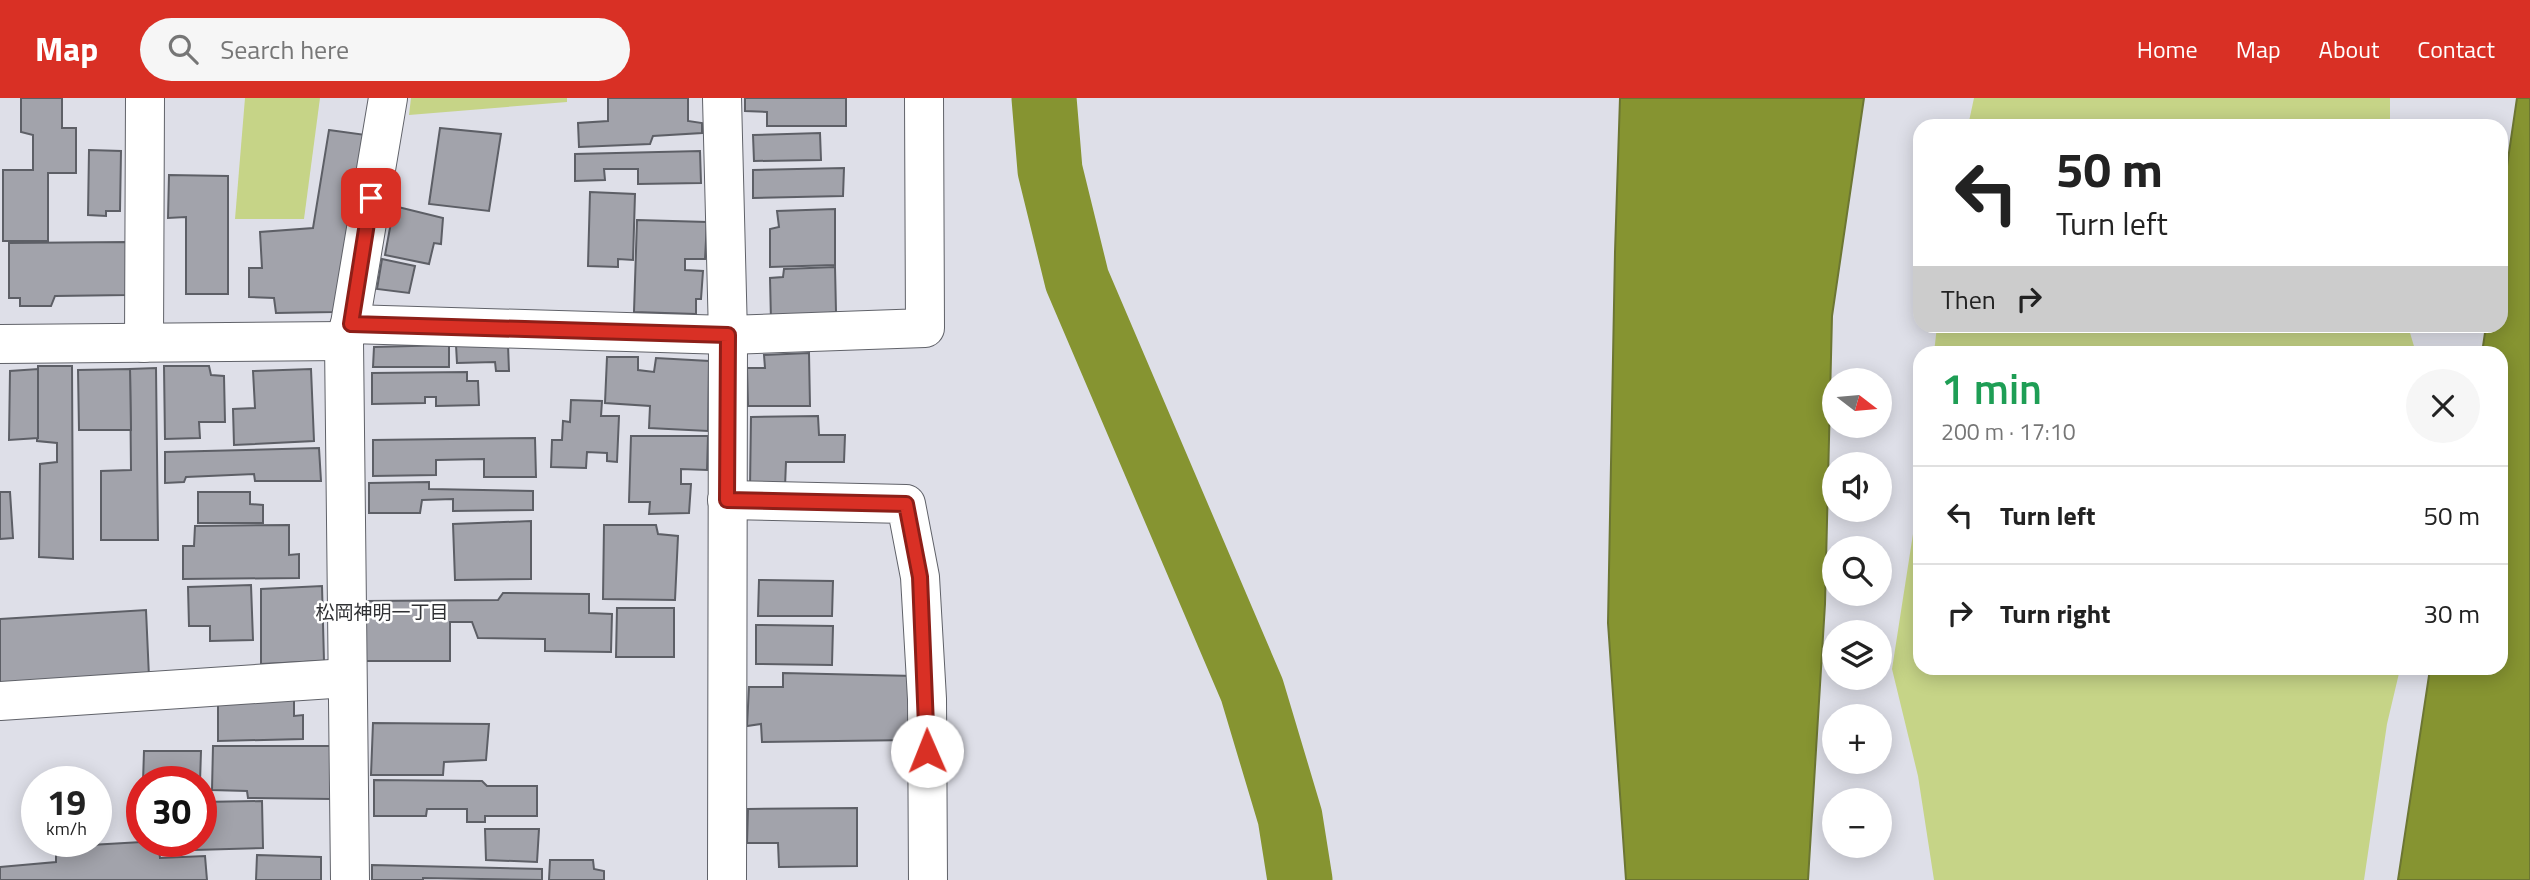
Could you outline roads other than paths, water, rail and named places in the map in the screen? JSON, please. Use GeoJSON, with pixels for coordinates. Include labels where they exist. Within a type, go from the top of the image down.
{"type":"FeatureCollection","features":[{"type":"Feature","properties":{"kind":"street"},"geometry":{"type":"LineString","coordinates":[[144,344],[145,98]]}},
{"type":"Feature","properties":{"kind":"street"},"geometry":{"type":"LineString","coordinates":[[350,880],[347,333],[388,98]]}},
{"type":"Feature","properties":{"kind":"street"},"geometry":{"type":"LineString","coordinates":[[722,98],[728,335],[727,880]]}},
{"type":"Feature","properties":{"kind":"street"},"geometry":{"type":"LineString","coordinates":[[0,344],[144,344],[347,333],[728,335],[925,328],[924,98]]}},
{"type":"Feature","properties":{"kind":"street"},"geometry":{"type":"LineString","coordinates":[[727,500],[906,504],[920,577],[927,699],[928,880]]}},
{"type":"Feature","properties":{"kind":"street"},"geometry":{"type":"LineString","coordinates":[[0,701],[348,678]]}},
{"type":"Feature","properties":{"kind":"waterway"},"geometry":{"type":"LineString","coordinates":[[1044,98],[1050,170],[1077,280],[1252,690],[1290,817],[1300,880]]}},
{"type":"Feature","properties":{"kind":"district","name":"松岡神明一丁目"},"geometry":{"type":"Point","coordinates":[382,611]}}]}
